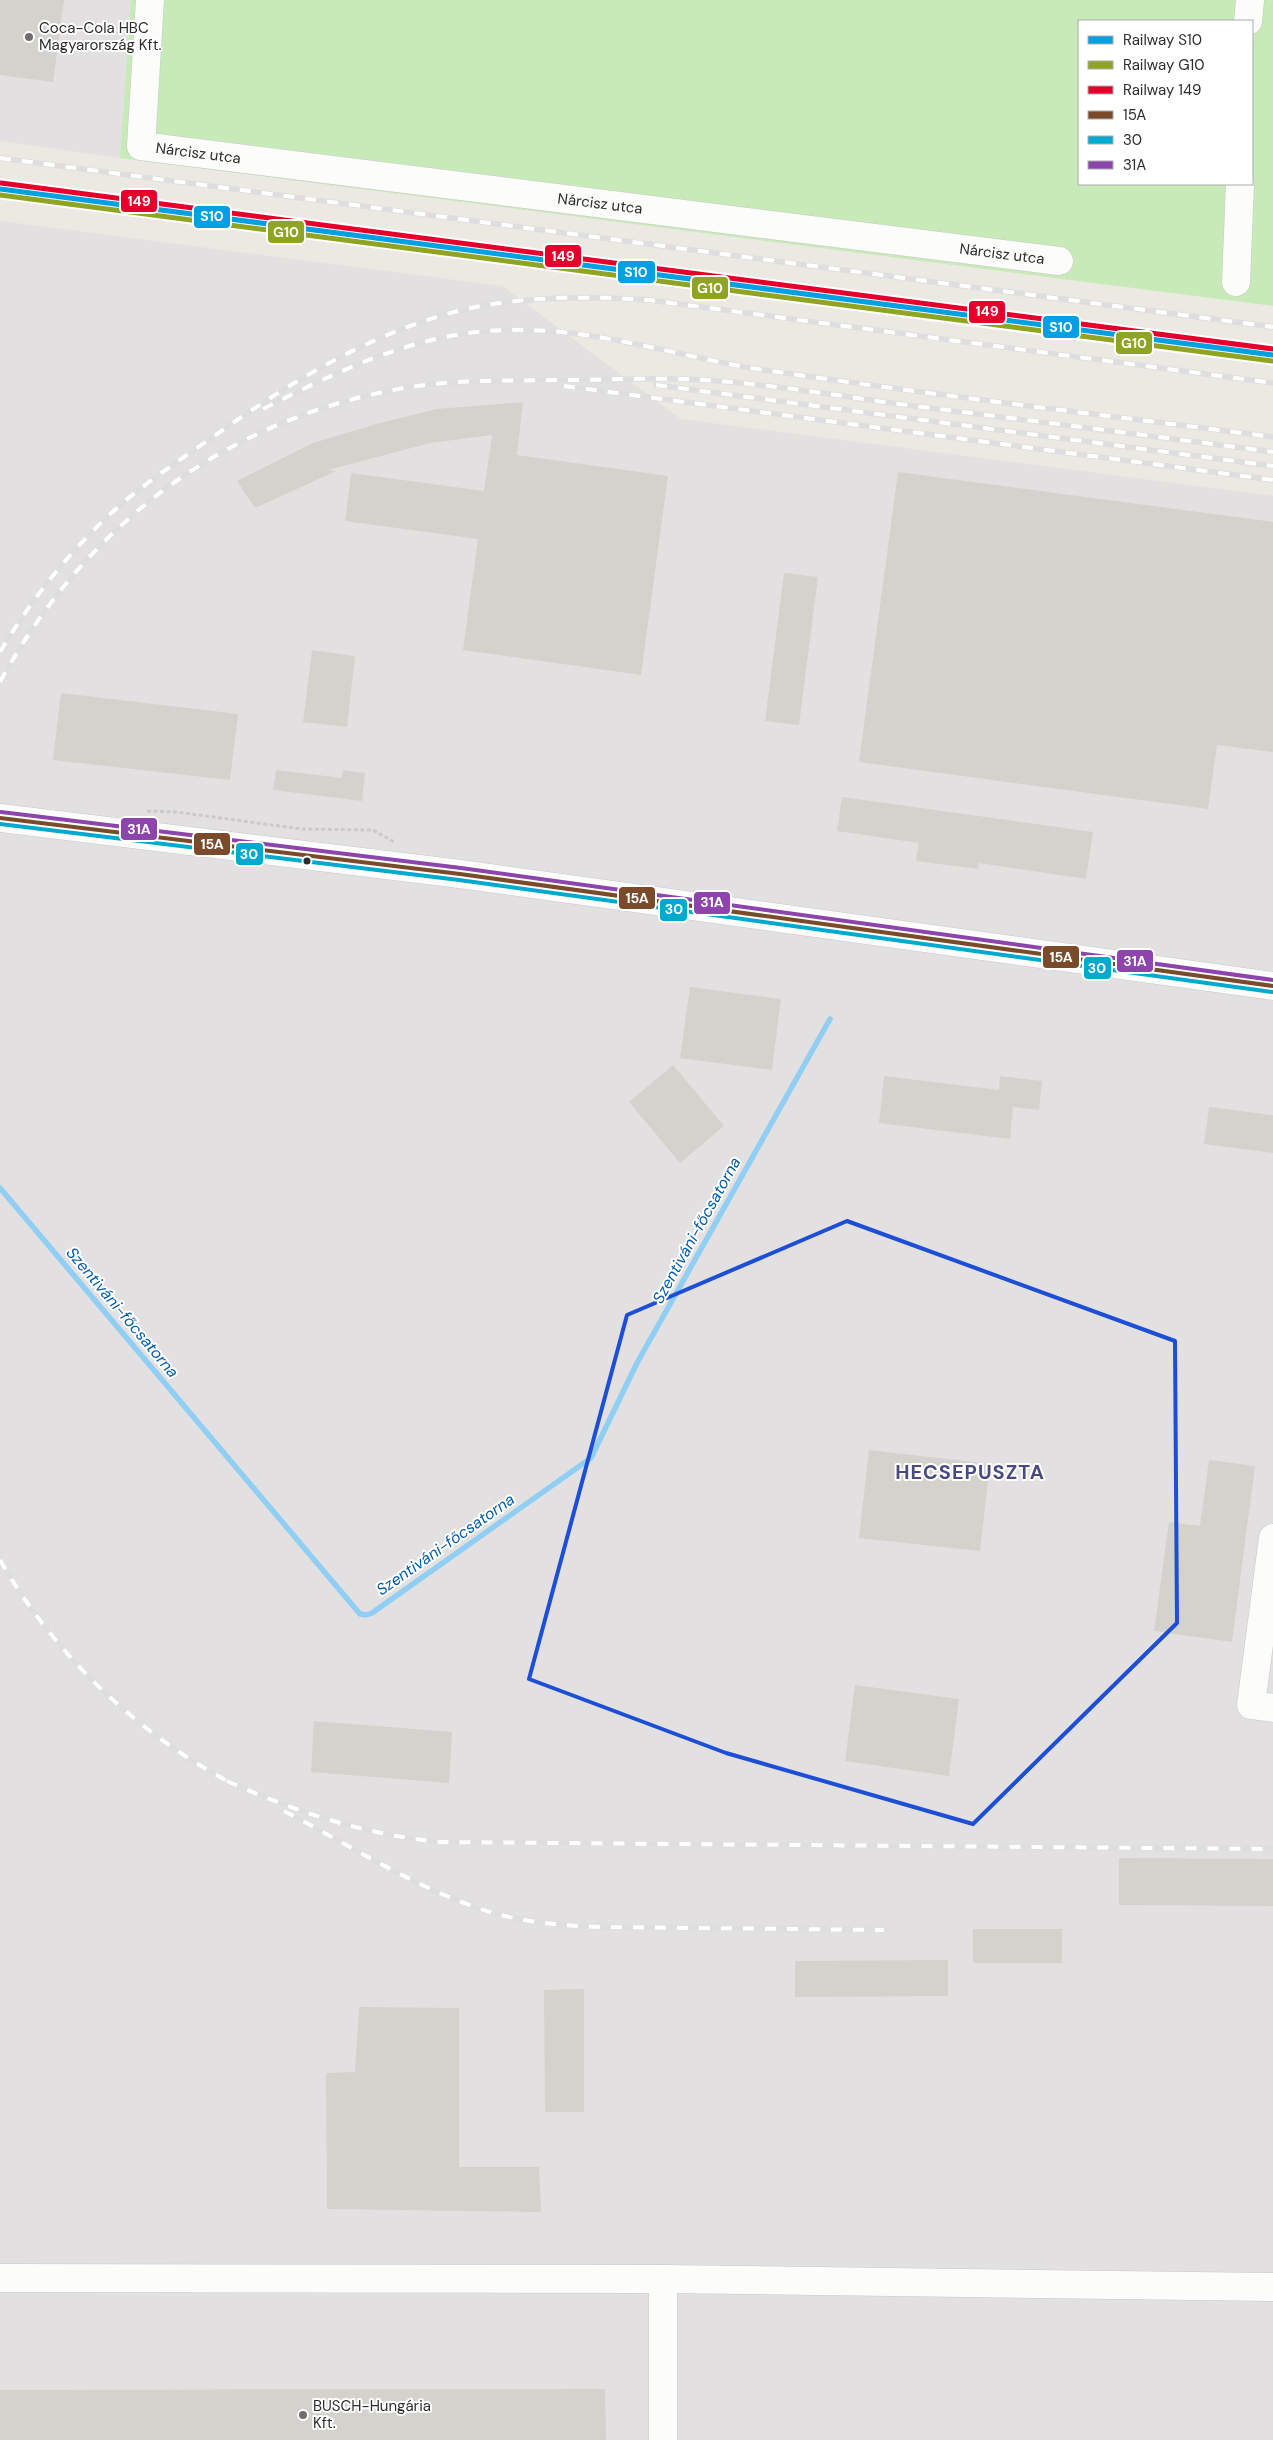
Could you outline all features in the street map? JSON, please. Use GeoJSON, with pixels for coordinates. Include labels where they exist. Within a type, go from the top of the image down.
{"type":"FeatureCollection","features":[{"type":"Feature","properties":{"kind":"street","name":"Nárcisz utca"},"geometry":{"type":"LineString","coordinates":[[150,0],[142,146],[1059,261]]}},
{"type":"Feature","properties":{"kind":"street"},"geometry":{"type":"LineString","coordinates":[[1248,20],[1250,0]]}},
{"type":"Feature","properties":{"kind":"street"},"geometry":{"type":"LineString","coordinates":[[1236,282],[1240,185]]}},
{"type":"Feature","properties":{"kind":"street"},"geometry":{"type":"LineString","coordinates":[[0,818],[460,874],[1273,986]]}},
{"type":"Feature","properties":{"kind":"street"},"geometry":{"type":"LineString","coordinates":[[1273,1538],[1251,1705],[1273,1708]]}},
{"type":"Feature","properties":{"kind":"street"},"geometry":{"type":"LineString","coordinates":[[0,2278],[663,2279],[1273,2287]]}},
{"type":"Feature","properties":{"kind":"street"},"geometry":{"type":"LineString","coordinates":[[663,2279],[663,2440]]}},
{"type":"Feature","properties":{"kind":"highlighted area"},"geometry":{"type":"Polygon","coordinates":[[[847,1221],[1175,1341],[1177,1623],[973,1824],[726,1753],[529,1679],[627,1315],[847,1221]]]}},
{"type":"Feature","properties":{"kind":"shaded area"},"geometry":{"type":"Polygon","coordinates":[[[0,0],[131,0],[120,158],[0,141],[0,0]]]}},
{"type":"Feature","properties":{"kind":"shaded area"},"geometry":{"type":"Polygon","coordinates":[[[0,221],[502,286],[681,419],[1273,496],[1273,2440],[0,2440],[0,221]]]}},
{"type":"Feature","properties":{"kind":"green space"},"geometry":{"type":"Polygon","coordinates":[[[131,0],[1273,0],[1273,306],[120,158],[131,0]]]}},
{"type":"Feature","properties":{"kind":"building","name":"Coca-Cola HBC Magyarország Kft."},"geometry":{"type":"Polygon","coordinates":[[[0,0],[64,0],[53,82],[0,75],[0,0]]]}},
{"type":"Feature","properties":{"kind":"building"},"geometry":{"type":"Polygon","coordinates":[[[523,402],[517,455],[668,476],[641,675],[463,650],[478,539],[345,521],[351,473],[484,491],[492,435],[430,443],[328,470],[336,471],[255,508],[237,481],[313,443],[380,423],[437,409],[523,402]]]}},
{"type":"Feature","properties":{"kind":"building"},"geometry":{"type":"Polygon","coordinates":[[[898,472],[1273,522],[1273,752],[1217,745],[1208,809],[859,762],[898,472]]]}},
{"type":"Feature","properties":{"kind":"building"},"geometry":{"type":"Polygon","coordinates":[[[784,573],[818,577],[799,725],[765,721],[784,573]]]}},
{"type":"Feature","properties":{"kind":"building"},"geometry":{"type":"Polygon","coordinates":[[[312,650],[355,656],[347,727],[303,722],[312,650]]]}},
{"type":"Feature","properties":{"kind":"building"},"geometry":{"type":"Polygon","coordinates":[[[61,693],[238,714],[230,780],[53,760],[61,693]]]}},
{"type":"Feature","properties":{"kind":"building"},"geometry":{"type":"Polygon","coordinates":[[[276,770],[342,778],[343,770],[365,773],[362,801],[273,790],[276,770]]]}},
{"type":"Feature","properties":{"kind":"building"},"geometry":{"type":"Polygon","coordinates":[[[842,797],[1093,832],[1086,879],[979,863],[978,869],[916,861],[919,843],[837,831],[842,797]]]}},
{"type":"Feature","properties":{"kind":"building"},"geometry":{"type":"Polygon","coordinates":[[[690,987],[781,999],[772,1070],[680,1058],[690,987]]]}},
{"type":"Feature","properties":{"kind":"building"},"geometry":{"type":"Polygon","coordinates":[[[673,1065],[724,1126],[680,1163],[629,1102],[673,1065]]]}},
{"type":"Feature","properties":{"kind":"building"},"geometry":{"type":"Polygon","coordinates":[[[884,1076],[999,1090],[1000,1076],[1042,1081],[1039,1110],[1013,1107],[1010,1139],[879,1123],[884,1076]]]}},
{"type":"Feature","properties":{"kind":"building"},"geometry":{"type":"Polygon","coordinates":[[[1209,1107],[1273,1115],[1273,1153],[1204,1144],[1209,1107]]]}},
{"type":"Feature","properties":{"kind":"building"},"geometry":{"type":"Polygon","coordinates":[[[869,1450],[990,1464],[980,1551],[859,1538],[869,1450]]]}},
{"type":"Feature","properties":{"kind":"building"},"geometry":{"type":"Polygon","coordinates":[[[1209,1460],[1255,1466],[1232,1642],[1154,1631],[1169,1522],[1200,1526],[1209,1460]]]}},
{"type":"Feature","properties":{"kind":"building"},"geometry":{"type":"Polygon","coordinates":[[[855,1685],[959,1699],[949,1776],[845,1761],[855,1685]]]}},
{"type":"Feature","properties":{"kind":"building"},"geometry":{"type":"Polygon","coordinates":[[[314,1721],[452,1732],[449,1783],[311,1772],[314,1721]]]}},
{"type":"Feature","properties":{"kind":"building"},"geometry":{"type":"Polygon","coordinates":[[[1119,1858],[1273,1859],[1273,1906],[1119,1905],[1119,1858]]]}},
{"type":"Feature","properties":{"kind":"building"},"geometry":{"type":"Polygon","coordinates":[[[973,1929],[1062,1929],[1062,1963],[973,1963],[973,1929]]]}},
{"type":"Feature","properties":{"kind":"building"},"geometry":{"type":"Polygon","coordinates":[[[948,1960],[948,1996],[795,1997],[795,1961],[948,1960]]]}},
{"type":"Feature","properties":{"kind":"building"},"geometry":{"type":"Polygon","coordinates":[[[584,1989],[584,2112],[545,2112],[544,1990],[584,1989]]]}},
{"type":"Feature","properties":{"kind":"building"},"geometry":{"type":"Polygon","coordinates":[[[359,2007],[459,2008],[459,2167],[539,2167],[541,2212],[327,2209],[326,2073],[355,2072],[359,2007]]]}},
{"type":"Feature","properties":{"kind":"building","name":"BUSCH-Hungária Kft."},"geometry":{"type":"Polygon","coordinates":[[[605,2389],[606,2440],[0,2440],[0,2390],[605,2389]]]}},
{"type":"Feature","properties":{"kind":"waterway","name":"Szentiváni-főcsatorna"},"geometry":{"type":"LineString","coordinates":[[0,1188],[360,1614],[366,1615],[372,1613],[591,1458],[637,1363],[830,1019]]}},
{"type":"Feature","properties":{"kind":"railway"},"geometry":{"type":"LineString","coordinates":[[0,158],[1273,327]]}},
{"type":"Feature","properties":{"kind":"railway"},"geometry":{"type":"LineString","coordinates":[[0,652],[27,610],[73,552],[126,500],[163,472],[284,389],[343,356],[405,328],[471,308],[537,299],[604,298],[649,300],[1273,383]]}},
{"type":"Feature","properties":{"kind":"railway"},"geometry":{"type":"LineString","coordinates":[[263,409],[340,372],[394,351],[449,336],[515,330],[587,335],[764,370],[1273,437]]}},
{"type":"Feature","properties":{"kind":"railway"},"geometry":{"type":"LineString","coordinates":[[0,682],[35,625],[74,574],[119,528],[168,487],[221,453],[278,425],[339,403],[404,388],[443,383],[484,381],[704,380],[775,387],[1273,452]]}},
{"type":"Feature","properties":{"kind":"railway"},"geometry":{"type":"LineString","coordinates":[[656,385],[1273,466]]}},
{"type":"Feature","properties":{"kind":"railway"},"geometry":{"type":"LineString","coordinates":[[564,386],[1273,480]]}},
{"type":"Feature","properties":{"kind":"railway"},"geometry":{"type":"LineString","coordinates":[[0,1560],[46,1628],[101,1689],[131,1716],[164,1741],[198,1764],[233,1784]]}},
{"type":"Feature","properties":{"kind":"railway"},"geometry":{"type":"LineString","coordinates":[[227,1781],[279,1803],[359,1828],[413,1839],[441,1842],[1273,1849]]}},
{"type":"Feature","properties":{"kind":"railway"},"geometry":{"type":"LineString","coordinates":[[284,1811],[412,1880],[464,1903],[518,1919],[561,1925],[604,1927],[884,1930]]}},
{"type":"Feature","properties":{"kind":"rail line","name":"149"},"geometry":{"type":"LineString","coordinates":[[1,183],[1273,349]]}},
{"type":"Feature","properties":{"kind":"rail line","name":"S10"},"geometry":{"type":"LineString","coordinates":[[0,189],[1273,355]]}},
{"type":"Feature","properties":{"kind":"rail line","name":"G10"},"geometry":{"type":"LineString","coordinates":[[0,195],[1272,361]]}},
{"type":"Feature","properties":{"kind":"transit line","name":"31A"},"geometry":{"type":"LineString","coordinates":[[1,812],[461,868],[1273,980]]}},
{"type":"Feature","properties":{"kind":"transit line","name":"15A"},"geometry":{"type":"LineString","coordinates":[[0,818],[460,874],[1273,986]]}},
{"type":"Feature","properties":{"kind":"transit line","name":"30"},"geometry":{"type":"LineString","coordinates":[[0,824],[459,880],[1272,992]]}},
{"type":"Feature","properties":{"kind":"place","name":"Coca-Cola HBC Magyarország Kft."},"geometry":{"type":"Point","coordinates":[29,37]}},
{"type":"Feature","properties":{"kind":"place","name":"BUSCH-Hungária Kft."},"geometry":{"type":"Point","coordinates":[303,2415]}},
{"type":"Feature","properties":{"kind":"district","name":"HECSEPUSZTA"},"geometry":{"type":"Point","coordinates":[970,1472]}}]}
